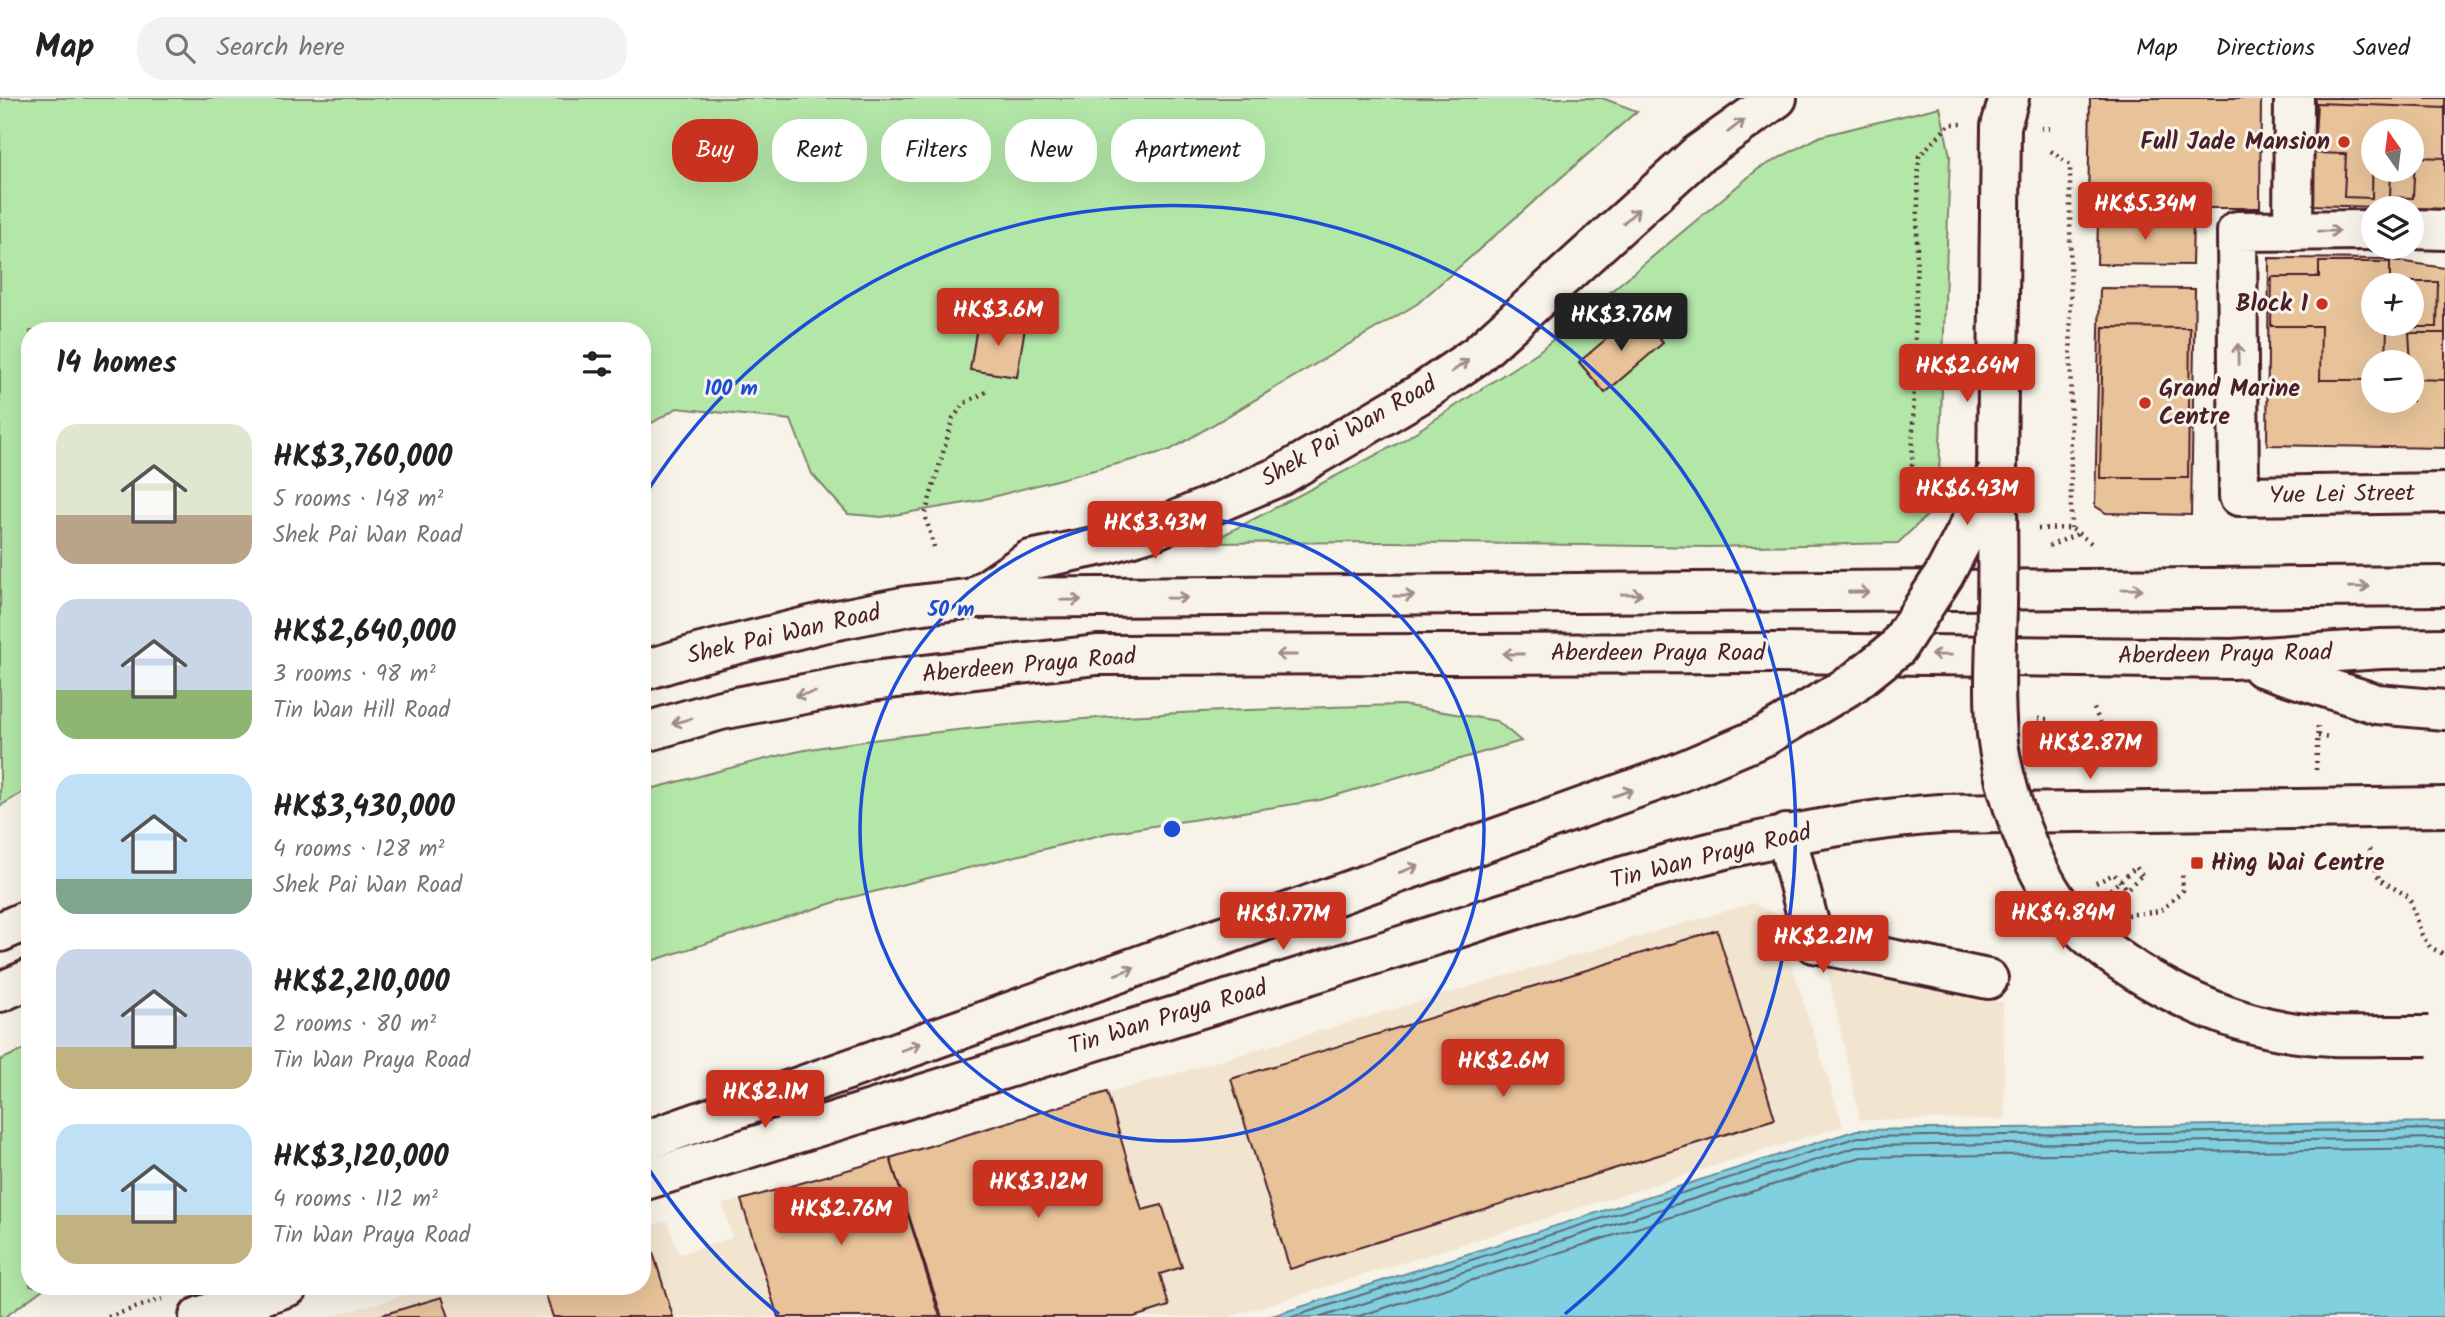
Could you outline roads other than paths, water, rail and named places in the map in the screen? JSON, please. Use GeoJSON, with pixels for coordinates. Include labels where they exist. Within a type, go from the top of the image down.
{"type":"FeatureCollection","features":[{"type":"Feature","properties":{"kind":"main road"},"geometry":{"type":"LineString","coordinates":[[2009,98],[2001,126],[1995,682],[1997,734],[2009,795],[2034,858],[2067,914],[2105,950],[2185,997],[2231,1017],[2281,1031],[2437,1036]]}},
{"type":"Feature","properties":{"kind":"main road"},"geometry":{"type":"LineString","coordinates":[[2294,98],[2292,231],[2361,230]]}},
{"type":"Feature","properties":{"kind":"main road","name":"Shek Pai Wan Road"},"geometry":{"type":"LineString","coordinates":[[651,668],[822,623],[908,606],[974,598],[1030,560],[1103,545],[1156,529],[1280,476],[1423,393],[1477,355],[1697,155],[1771,100]]}},
{"type":"Feature","properties":{"kind":"main road"},"geometry":{"type":"LineString","coordinates":[[2424,229],[2445,230]]}},
{"type":"Feature","properties":{"kind":"main road","name":"Yue Lei Street"},"geometry":{"type":"LineString","coordinates":[[2292,231],[2237,231],[2239,496],[2445,493]]}},
{"type":"Feature","properties":{"kind":"main road"},"geometry":{"type":"LineString","coordinates":[[651,1139],[1673,775],[1765,736],[1852,684],[1897,648],[1944,575],[1997,473]]}},
{"type":"Feature","properties":{"kind":"main road"},"geometry":{"type":"LineString","coordinates":[[974,598],[2445,586]]}},
{"type":"Feature","properties":{"kind":"main road","name":"Aberdeen Praya Road"},"geometry":{"type":"LineString","coordinates":[[651,730],[721,710],[872,681],[1097,655],[1778,653],[2232,659],[2381,649],[2445,648]]}},
{"type":"Feature","properties":{"kind":"main road"},"geometry":{"type":"LineString","coordinates":[[2232,659],[2378,705],[2445,710]]}},
{"type":"Feature","properties":{"kind":"main road","name":"Tin Wan Praya Road"},"geometry":{"type":"LineString","coordinates":[[651,1178],[1548,901],[1786,834],[1879,818],[1941,814],[2445,807]]}},
{"type":"Feature","properties":{"kind":"main road"},"geometry":{"type":"LineString","coordinates":[[1786,834],[1814,943],[1988,979]]}},
{"type":"Feature","properties":{"kind":"main road"},"geometry":{"type":"LineString","coordinates":[[0,932],[21,923]]}},
{"type":"Feature","properties":{"kind":"main road"},"geometry":{"type":"LineString","coordinates":[[0,992],[21,983]]}},
{"type":"Feature","properties":{"kind":"main road"},"geometry":{"type":"LineString","coordinates":[[186,1306],[243,1295]]}},
{"type":"Feature","properties":{"kind":"water"},"geometry":{"type":"Polygon","coordinates":[[[2445,1122],[2445,1317],[1269,1317],[1857,1130],[2445,1122]]]}},
{"type":"Feature","properties":{"kind":"place","name":"Full Jade Mansion"},"geometry":{"type":"Point","coordinates":[2344,142]}},
{"type":"Feature","properties":{"kind":"place","name":"Block 1"},"geometry":{"type":"Point","coordinates":[2322,304]}},
{"type":"Feature","properties":{"kind":"place","name":"Grand Marine Centre"},"geometry":{"type":"Point","coordinates":[2145,403]}},
{"type":"Feature","properties":{"kind":"place","name":"Hing Wai Centre"},"geometry":{"type":"Point","coordinates":[2197,863]}}]}
